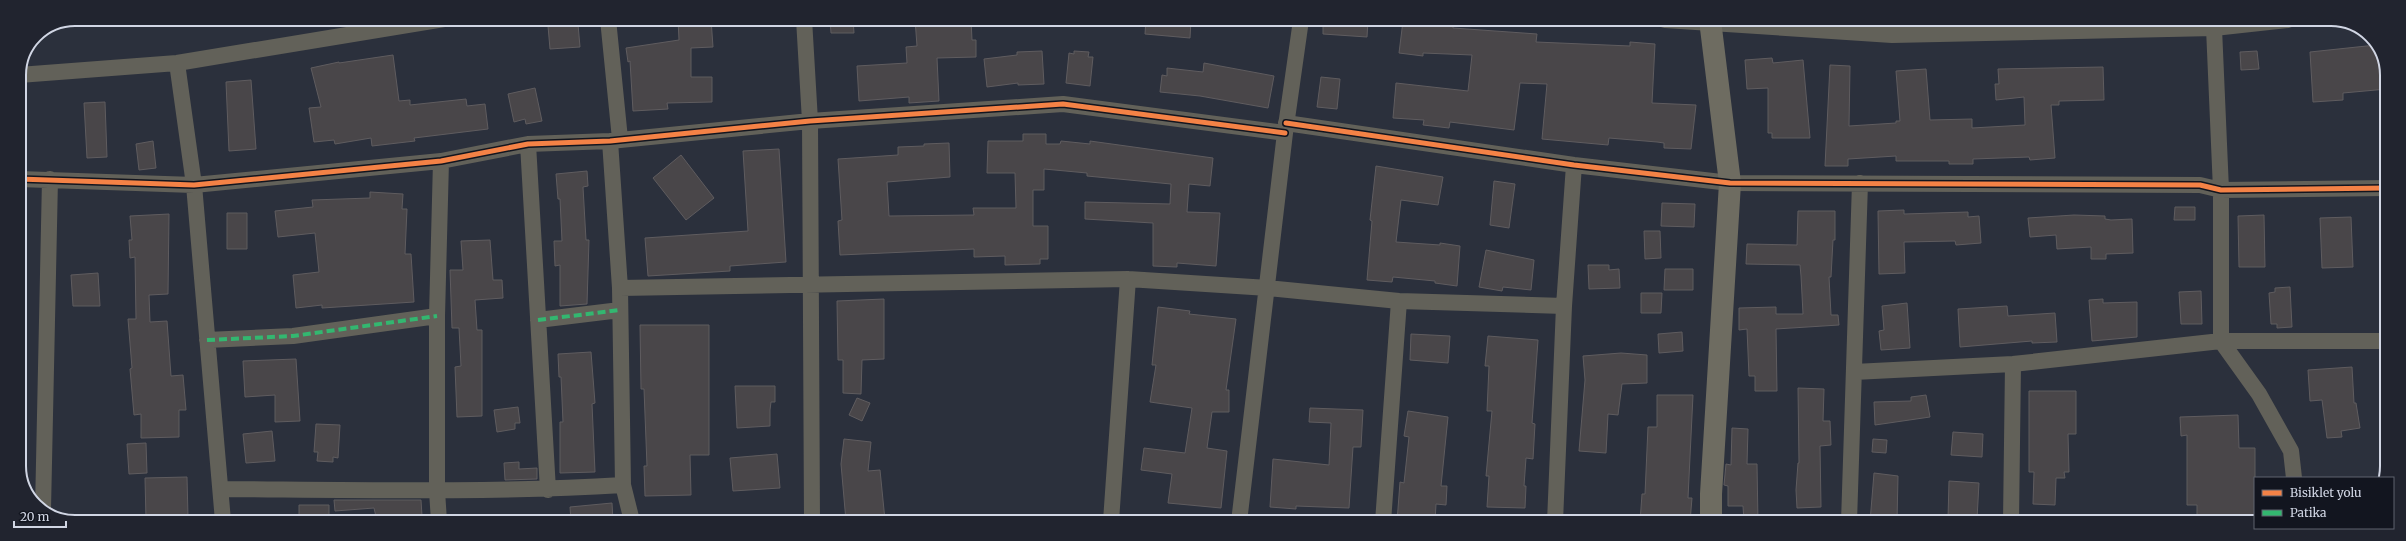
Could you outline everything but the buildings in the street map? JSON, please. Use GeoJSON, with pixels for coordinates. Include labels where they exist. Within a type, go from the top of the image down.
{"type":"FeatureCollection","features":[{"type":"Feature","properties":{"kind":"street"},"geometry":{"type":"LineString","coordinates":[[26,75],[177,63],[402,26]]}},
{"type":"Feature","properties":{"kind":"street"},"geometry":{"type":"LineString","coordinates":[[608,26],[615,140],[620,288],[623,485],[630,515]]}},
{"type":"Feature","properties":{"kind":"street"},"geometry":{"type":"LineString","coordinates":[[804,26],[810,121],[812,515]]}},
{"type":"Feature","properties":{"kind":"street"},"geometry":{"type":"LineString","coordinates":[[1240,515],[1268,288],[1285,128],[1300,26]]}},
{"type":"Feature","properties":{"kind":"street"},"geometry":{"type":"LineString","coordinates":[[1710,26],[1730,183],[1711,515]]}},
{"type":"Feature","properties":{"kind":"street"},"geometry":{"type":"LineString","coordinates":[[1766,26],[1892,35],[2214,28],[2232,26]]}},
{"type":"Feature","properties":{"kind":"street"},"geometry":{"type":"LineString","coordinates":[[2214,28],[2221,190],[2221,341],[2259,394],[2291,451],[2294,477]]}},
{"type":"Feature","properties":{"kind":"street"},"geometry":{"type":"LineString","coordinates":[[177,63],[194,185],[223,515]]}},
{"type":"Feature","properties":{"kind":"street"},"geometry":{"type":"LineString","coordinates":[[26,179],[194,185],[441,161],[528,144],[615,140],[810,121],[1063,104],[1285,128],[1574,165],[1730,183],[2200,184],[2221,190],[2380,188]]}},
{"type":"Feature","properties":{"kind":"street"},"geometry":{"type":"LineString","coordinates":[[528,144],[548,490]]}},
{"type":"Feature","properties":{"kind":"street"},"geometry":{"type":"LineString","coordinates":[[439,515],[437,491],[437,316],[441,161]]}},
{"type":"Feature","properties":{"kind":"street"},"geometry":{"type":"LineString","coordinates":[[1556,515],[1564,306],[1574,165]]}},
{"type":"Feature","properties":{"kind":"street"},"geometry":{"type":"LineString","coordinates":[[43,503],[50,179]]}},
{"type":"Feature","properties":{"kind":"street"},"geometry":{"type":"LineString","coordinates":[[1849,515],[1860,183]]}},
{"type":"Feature","properties":{"kind":"street"},"geometry":{"type":"LineString","coordinates":[[620,288],[812,283],[1128,279],[1268,288],[1399,301],[1564,306]]}},
{"type":"Feature","properties":{"kind":"street"},"geometry":{"type":"LineString","coordinates":[[1111,515],[1128,279]]}},
{"type":"Feature","properties":{"kind":"street"},"geometry":{"type":"LineString","coordinates":[[1384,515],[1399,301]]}},
{"type":"Feature","properties":{"kind":"street"},"geometry":{"type":"LineString","coordinates":[[538,320],[620,310]]}},
{"type":"Feature","properties":{"kind":"street"},"geometry":{"type":"LineString","coordinates":[[207,340],[293,336],[437,316]]}},
{"type":"Feature","properties":{"kind":"street"},"geometry":{"type":"LineString","coordinates":[[1854,372],[2012,364],[2221,341],[2380,341]]}},
{"type":"Feature","properties":{"kind":"street"},"geometry":{"type":"LineString","coordinates":[[2011,515],[2012,364]]}},
{"type":"Feature","properties":{"kind":"street"},"geometry":{"type":"LineString","coordinates":[[221,489],[437,491],[548,490],[623,485]]}},
{"type":"Feature","properties":{"kind":"marked path"},"geometry":{"type":"LineString","coordinates":[[538,320],[620,310]]}},
{"type":"Feature","properties":{"kind":"marked path"},"geometry":{"type":"LineString","coordinates":[[207,340],[293,336],[437,316]]}},
{"type":"Feature","properties":{"kind":"cycle path"},"geometry":{"type":"LineString","coordinates":[[26,179],[194,185],[441,161],[528,144],[610,141],[810,121],[1063,104],[1285,133]]}},
{"type":"Feature","properties":{"kind":"cycle path"},"geometry":{"type":"LineString","coordinates":[[1286,123],[1574,165],[1730,183],[2200,185],[2221,190],[2380,188]]}}]}
